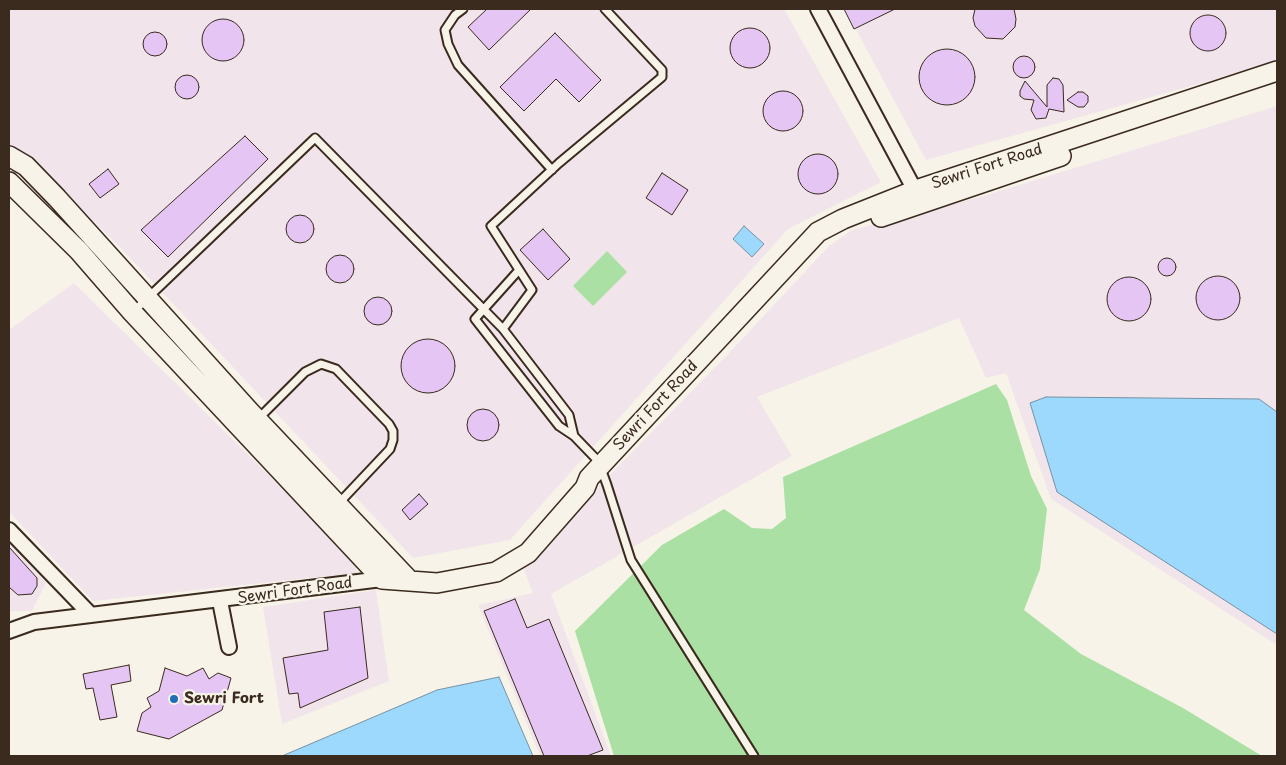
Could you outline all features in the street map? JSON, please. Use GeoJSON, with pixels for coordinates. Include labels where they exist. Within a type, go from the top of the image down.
{"type":"FeatureCollection","features":[{"type":"Feature","properties":{"kind":"street"},"geometry":{"type":"LineString","coordinates":[[818,9],[919,197]]}},
{"type":"Feature","properties":{"kind":"street","name":"Sewri Fort Road"},"geometry":{"type":"LineString","coordinates":[[10,629],[34,622],[220,601],[382,579],[437,583],[496,572],[528,553],[585,488],[588,479],[602,470],[775,286],[818,232],[843,219],[919,197],[1015,165],[1277,71]]}},
{"type":"Feature","properties":{"kind":"street"},"geometry":{"type":"LineString","coordinates":[[1015,165],[1277,83]]}},
{"type":"Feature","properties":{"kind":"street"},"geometry":{"type":"LineString","coordinates":[[9,156],[26,166],[58,198],[148,298],[251,426]]}},
{"type":"Feature","properties":{"kind":"street"},"geometry":{"type":"LineString","coordinates":[[9,182],[79,251],[132,312],[251,426],[331,512],[382,579]]}},
{"type":"Feature","properties":{"kind":"street"},"geometry":{"type":"LineString","coordinates":[[42,214],[58,198]]}},
{"type":"Feature","properties":{"kind":"street"},"geometry":{"type":"LineString","coordinates":[[331,512],[409,580]]}},
{"type":"Feature","properties":{"kind":"street"},"geometry":{"type":"LineString","coordinates":[[9,530],[91,615]]}},
{"type":"Feature","properties":{"kind":"street"},"geometry":{"type":"LineString","coordinates":[[220,601],[229,647]]}},
{"type":"Feature","properties":{"kind":"lane"},"geometry":{"type":"LineString","coordinates":[[463,9],[455,15],[445,30],[448,44],[458,65],[552,170]]}},
{"type":"Feature","properties":{"kind":"lane"},"geometry":{"type":"LineString","coordinates":[[503,330],[532,290],[491,226],[552,170],[662,77],[662,70],[605,9]]}},
{"type":"Feature","properties":{"kind":"lane"},"geometry":{"type":"LineString","coordinates":[[132,312],[315,138],[503,330],[569,415],[574,436]]}},
{"type":"Feature","properties":{"kind":"lane"},"geometry":{"type":"LineString","coordinates":[[519,270],[474,319],[559,426],[574,436],[602,470],[631,560],[754,756]]}},
{"type":"Feature","properties":{"kind":"lane"},"geometry":{"type":"LineString","coordinates":[[251,426],[305,372],[321,364],[336,369],[389,424],[394,440],[390,449],[331,512]]}},
{"type":"Feature","properties":{"kind":"shaded area"},"geometry":{"type":"Polygon","coordinates":[[[9,9],[784,9],[881,182],[788,229],[510,540],[413,558],[112,239],[22,156],[9,150],[9,9]]]}},
{"type":"Feature","properties":{"kind":"shaded area"},"geometry":{"type":"Polygon","coordinates":[[[845,9],[1277,9],[1277,62],[926,160],[845,9]]]}},
{"type":"Feature","properties":{"kind":"shaded area"},"geometry":{"type":"Polygon","coordinates":[[[1277,106],[1277,645],[1051,499],[1006,373],[986,378],[959,318],[757,397],[792,456],[551,594],[611,756],[540,756],[478,605],[533,593],[522,565],[729,353],[829,246],[852,230],[983,196],[1277,106]]]}},
{"type":"Feature","properties":{"kind":"shaded area"},"geometry":{"type":"Polygon","coordinates":[[[74,283],[354,559],[357,573],[93,601],[9,512],[9,330],[74,283]]]}},
{"type":"Feature","properties":{"kind":"shaded area"},"geometry":{"type":"Polygon","coordinates":[[[9,543],[46,583],[32,611],[9,611],[9,543]]]}},
{"type":"Feature","properties":{"kind":"shaded area"},"geometry":{"type":"Polygon","coordinates":[[[376,590],[389,681],[282,724],[263,607],[376,590]]]}},
{"type":"Feature","properties":{"kind":"green space"},"geometry":{"type":"Polygon","coordinates":[[[607,251],[627,272],[593,306],[573,286],[607,251]]]}},
{"type":"Feature","properties":{"kind":"green space"},"geometry":{"type":"Polygon","coordinates":[[[996,384],[1007,400],[1031,476],[1047,509],[1040,569],[1024,610],[1081,654],[1183,708],[1262,756],[614,756],[575,631],[662,545],[724,509],[752,528],[772,529],[786,518],[783,477],[996,384]]]}},
{"type":"Feature","properties":{"kind":"water"},"geometry":{"type":"Polygon","coordinates":[[[744,226],[764,244],[752,257],[733,239],[744,226]]]}},
{"type":"Feature","properties":{"kind":"water"},"geometry":{"type":"Polygon","coordinates":[[[1046,397],[1259,399],[1277,412],[1277,634],[1057,492],[1030,403],[1046,397]]]}},
{"type":"Feature","properties":{"kind":"water"},"geometry":{"type":"Polygon","coordinates":[[[499,677],[533,756],[282,756],[437,690],[499,677]]]}},
{"type":"Feature","properties":{"kind":"building"},"geometry":{"type":"Polygon","coordinates":[[[487,9],[531,9],[489,50],[468,27],[487,9]]]}},
{"type":"Feature","properties":{"kind":"building"},"geometry":{"type":"Polygon","coordinates":[[[844,9],[895,9],[854,29],[844,9]]]}},
{"type":"Feature","properties":{"kind":"building"},"geometry":{"type":"Polygon","coordinates":[[[975,9],[1014,9],[1015,27],[1003,39],[986,38],[975,26],[973,18],[975,9]]]}},
{"type":"Feature","properties":{"kind":"building"},"geometry":{"type":"Polygon","coordinates":[[[1208,15],[1215,16],[1221,20],[1225,26],[1225,40],[1221,46],[1215,50],[1208,51],[1201,50],[1195,46],[1191,40],[1190,33],[1191,26],[1195,20],[1201,16],[1208,15]]]}},
{"type":"Feature","properties":{"kind":"building"},"geometry":{"type":"Polygon","coordinates":[[[223,19],[238,25],[244,40],[238,55],[223,61],[208,55],[202,40],[208,25],[223,19]]]}},
{"type":"Feature","properties":{"kind":"building"},"geometry":{"type":"Polygon","coordinates":[[[750,28],[764,34],[770,48],[764,62],[750,68],[736,62],[730,48],[736,34],[750,28]]]}},
{"type":"Feature","properties":{"kind":"building"},"geometry":{"type":"Polygon","coordinates":[[[155,32],[160,33],[166,39],[166,49],[160,55],[155,56],[150,55],[144,49],[143,44],[144,39],[150,33],[155,32]]]}},
{"type":"Feature","properties":{"kind":"building"},"geometry":{"type":"Polygon","coordinates":[[[555,33],[601,80],[579,102],[556,79],[524,111],[500,87],[555,33]]]}},
{"type":"Feature","properties":{"kind":"building"},"geometry":{"type":"Polygon","coordinates":[[[947,49],[962,54],[970,62],[975,77],[970,92],[962,100],[947,105],[932,100],[924,92],[919,77],[924,62],[932,54],[947,49]]]}},
{"type":"Feature","properties":{"kind":"building"},"geometry":{"type":"Polygon","coordinates":[[[1024,56],[1032,59],[1035,67],[1032,75],[1024,78],[1016,75],[1013,67],[1016,59],[1024,56]]]}},
{"type":"Feature","properties":{"kind":"building"},"geometry":{"type":"Polygon","coordinates":[[[187,75],[196,78],[199,87],[196,96],[187,99],[178,96],[175,87],[178,78],[187,75]]]}},
{"type":"Feature","properties":{"kind":"building"},"geometry":{"type":"Polygon","coordinates":[[[1053,78],[1059,79],[1063,85],[1064,112],[1049,109],[1046,118],[1036,119],[1031,110],[1034,100],[1024,99],[1020,96],[1020,91],[1025,81],[1047,107],[1047,85],[1053,78]]]}},
{"type":"Feature","properties":{"kind":"building"},"geometry":{"type":"Polygon","coordinates":[[[787,91],[794,94],[800,100],[803,111],[802,119],[794,128],[787,131],[779,131],[772,128],[764,119],[763,107],[766,100],[775,92],[787,91]]]}},
{"type":"Feature","properties":{"kind":"building"},"geometry":{"type":"Polygon","coordinates":[[[1078,92],[1083,92],[1088,96],[1088,102],[1084,107],[1078,107],[1067,100],[1078,92]]]}},
{"type":"Feature","properties":{"kind":"building"},"geometry":{"type":"Polygon","coordinates":[[[245,136],[268,159],[168,257],[141,230],[245,136]]]}},
{"type":"Feature","properties":{"kind":"building"},"geometry":{"type":"Polygon","coordinates":[[[822,154],[829,157],[835,163],[838,174],[837,182],[829,191],[822,194],[814,194],[807,191],[799,182],[798,170],[801,163],[810,155],[822,154]]]}},
{"type":"Feature","properties":{"kind":"building"},"geometry":{"type":"Polygon","coordinates":[[[108,169],[119,184],[100,198],[89,184],[108,169]]]}},
{"type":"Feature","properties":{"kind":"building"},"geometry":{"type":"Polygon","coordinates":[[[662,173],[688,190],[672,215],[646,198],[662,173]]]}},
{"type":"Feature","properties":{"kind":"building"},"geometry":{"type":"Polygon","coordinates":[[[300,215],[310,219],[314,229],[310,239],[300,243],[290,239],[286,229],[290,219],[300,215]]]}},
{"type":"Feature","properties":{"kind":"building"},"geometry":{"type":"Polygon","coordinates":[[[543,229],[570,259],[548,280],[520,250],[543,229]]]}},
{"type":"Feature","properties":{"kind":"building"},"geometry":{"type":"Polygon","coordinates":[[[340,255],[350,259],[354,269],[350,279],[340,283],[330,279],[326,269],[330,259],[340,255]]]}},
{"type":"Feature","properties":{"kind":"building"},"geometry":{"type":"Polygon","coordinates":[[[1167,258],[1173,261],[1176,267],[1173,273],[1167,276],[1161,273],[1158,267],[1161,261],[1167,258]]]}},
{"type":"Feature","properties":{"kind":"building"},"geometry":{"type":"Polygon","coordinates":[[[1214,276],[1222,276],[1234,282],[1240,298],[1234,314],[1222,320],[1214,320],[1202,314],[1196,302],[1196,294],[1202,282],[1214,276]]]}},
{"type":"Feature","properties":{"kind":"building"},"geometry":{"type":"Polygon","coordinates":[[[1129,277],[1141,281],[1147,287],[1151,299],[1147,311],[1141,317],[1129,321],[1117,317],[1111,311],[1107,299],[1111,287],[1117,281],[1129,277]]]}},
{"type":"Feature","properties":{"kind":"building"},"geometry":{"type":"Polygon","coordinates":[[[378,297],[388,301],[392,311],[388,321],[378,325],[368,321],[364,311],[368,301],[378,297]]]}},
{"type":"Feature","properties":{"kind":"building"},"geometry":{"type":"Polygon","coordinates":[[[428,339],[438,341],[447,347],[453,356],[455,366],[453,376],[447,385],[438,391],[428,393],[418,391],[409,385],[403,376],[401,366],[403,356],[409,347],[418,341],[428,339]]]}},
{"type":"Feature","properties":{"kind":"building"},"geometry":{"type":"Polygon","coordinates":[[[483,409],[495,413],[499,425],[495,437],[483,441],[471,437],[467,425],[471,413],[483,409]]]}},
{"type":"Feature","properties":{"kind":"building"},"geometry":{"type":"Polygon","coordinates":[[[419,494],[428,504],[410,520],[402,510],[419,494]]]}},
{"type":"Feature","properties":{"kind":"building"},"geometry":{"type":"Polygon","coordinates":[[[9,547],[37,578],[37,586],[32,594],[18,595],[9,587],[9,547]]]}},
{"type":"Feature","properties":{"kind":"building"},"geometry":{"type":"Polygon","coordinates":[[[515,599],[527,628],[549,619],[603,750],[587,756],[544,756],[484,611],[515,599]]]}},
{"type":"Feature","properties":{"kind":"building"},"geometry":{"type":"Polygon","coordinates":[[[360,607],[368,678],[300,708],[298,693],[289,694],[283,658],[328,650],[324,612],[360,607]]]}},
{"type":"Feature","properties":{"kind":"building"},"geometry":{"type":"Polygon","coordinates":[[[129,665],[131,681],[111,685],[117,717],[100,720],[93,688],[86,689],[83,674],[129,665]]]}},
{"type":"Feature","properties":{"kind":"building"},"geometry":{"type":"Polygon","coordinates":[[[165,668],[187,676],[203,668],[209,679],[218,673],[231,678],[222,710],[169,739],[137,731],[142,713],[151,707],[147,698],[159,691],[165,668]]]}},
{"type":"Feature","properties":{"kind":"place","name":"Sewri Fort"},"geometry":{"type":"Point","coordinates":[174,699]}}]}
